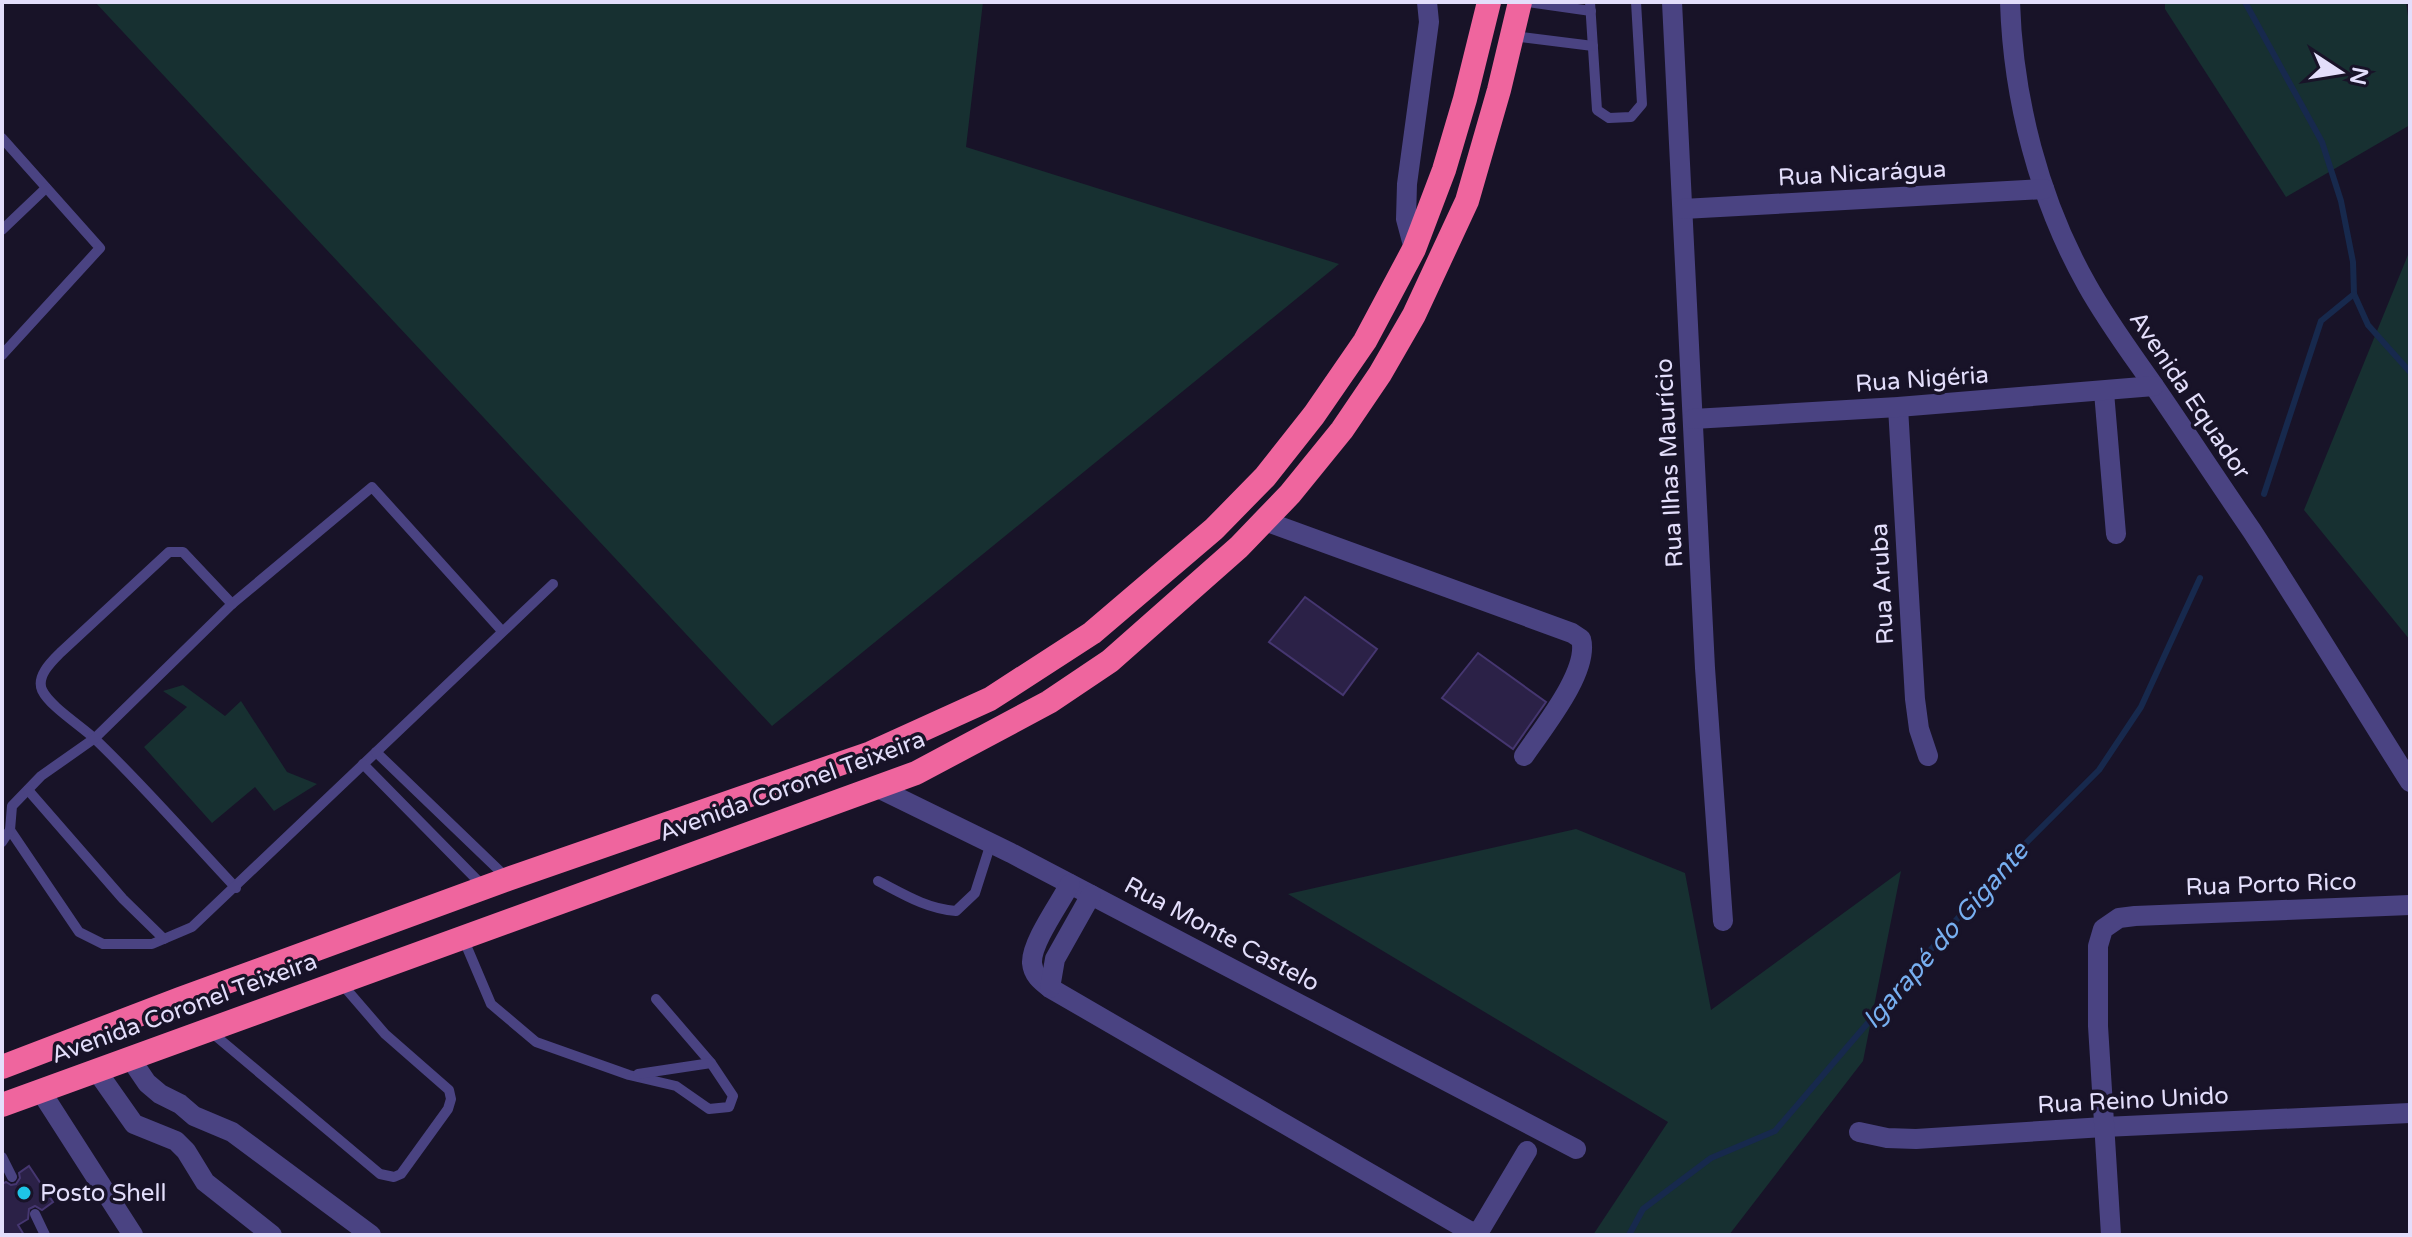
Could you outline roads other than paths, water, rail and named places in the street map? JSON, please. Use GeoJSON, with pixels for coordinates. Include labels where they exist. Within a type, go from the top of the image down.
{"type":"FeatureCollection","features":[{"type":"Feature","properties":{"kind":"highway","name":"Avenida Coronel Teixeira"},"geometry":{"type":"LineString","coordinates":[[2,1067],[497,884],[871,753],[990,699],[1092,633],[1214,529],[1265,477],[1345,372],[1381,313],[1414,249],[1444,170],[1489,2]]}},
{"type":"Feature","properties":{"kind":"highway","name":"Avenida Coronel Teixeira"},"geometry":{"type":"LineString","coordinates":[[2,1105],[878,788],[1003,729],[1098,669],[1228,557],[1265,521],[1342,430],[1380,374],[1414,315],[1467,201],[1520,2]]}},
{"type":"Feature","properties":{"kind":"street"},"geometry":{"type":"LineString","coordinates":[[1414,249],[1406,219],[1407,184],[1429,22],[1427,2]]}},
{"type":"Feature","properties":{"kind":"street","name":"Rua Ilhas Maurício"},"geometry":{"type":"LineString","coordinates":[[1672,2],[1705,668],[1723,921]]}},
{"type":"Feature","properties":{"kind":"street","name":"Avenida Equador"},"geometry":{"type":"LineString","coordinates":[[2010,2],[2017,78],[2044,189],[2087,285],[2118,336],[2251,530],[2410,782]]}},
{"type":"Feature","properties":{"kind":"street","name":"Rua Nicarágua"},"geometry":{"type":"LineString","coordinates":[[1683,209],[2044,189]]}},
{"type":"Feature","properties":{"kind":"street","name":"Rua Nigéria"},"geometry":{"type":"LineString","coordinates":[[1693,419],[1898,407],[2154,386]]}},
{"type":"Feature","properties":{"kind":"street"},"geometry":{"type":"LineString","coordinates":[[2104,392],[2116,534]]}},
{"type":"Feature","properties":{"kind":"street","name":"Rua Aruba"},"geometry":{"type":"LineString","coordinates":[[1898,407],[1915,699],[1919,729],[1928,756]]}},
{"type":"Feature","properties":{"kind":"street"},"geometry":{"type":"LineString","coordinates":[[1265,521],[1572,633],[1581,639],[1584,649],[1571,685],[1524,756]]}},
{"type":"Feature","properties":{"kind":"street","name":"Rua Monte Castelo"},"geometry":{"type":"LineString","coordinates":[[878,788],[991,843],[1576,1149]]}},
{"type":"Feature","properties":{"kind":"street"},"geometry":{"type":"LineString","coordinates":[[1070,884],[1035,949],[1032,962],[1034,972],[1050,988],[1471,1232],[1480,1230],[1527,1151]]}},
{"type":"Feature","properties":{"kind":"street"},"geometry":{"type":"LineString","coordinates":[[1050,988],[1055,959],[1091,895]]}},
{"type":"Feature","properties":{"kind":"street","name":"Rua Porto Rico"},"geometry":{"type":"LineString","coordinates":[[2104,1127],[2098,1026],[2098,946],[2103,929],[2119,918],[2135,916],[2410,905]]}},
{"type":"Feature","properties":{"kind":"street"},"geometry":{"type":"LineString","coordinates":[[130,1058],[147,1083],[160,1094],[180,1104],[194,1116],[232,1132],[371,1235]]}},
{"type":"Feature","properties":{"kind":"street"},"geometry":{"type":"LineString","coordinates":[[96,1070],[134,1124],[176,1141],[205,1182],[272,1235]]}},
{"type":"Feature","properties":{"kind":"street"},"geometry":{"type":"LineString","coordinates":[[40,1090],[133,1235]]}},
{"type":"Feature","properties":{"kind":"street","name":"Rua Reino Unido"},"geometry":{"type":"LineString","coordinates":[[1859,1132],[1887,1138],[1916,1139],[2410,1113]]}},
{"type":"Feature","properties":{"kind":"street"},"geometry":{"type":"LineString","coordinates":[[2104,1127],[2111,1235]]}},
{"type":"Feature","properties":{"kind":"lane"},"geometry":{"type":"LineString","coordinates":[[1528,2],[1591,6],[1597,110],[1609,118],[1631,117],[1642,104],[1636,2]]}},
{"type":"Feature","properties":{"kind":"lane"},"geometry":{"type":"LineString","coordinates":[[1513,36],[1593,46]]}},
{"type":"Feature","properties":{"kind":"lane"},"geometry":{"type":"LineString","coordinates":[[2,138],[100,248],[2,355]]}},
{"type":"Feature","properties":{"kind":"lane"},"geometry":{"type":"LineString","coordinates":[[2,230],[46,188]]}},
{"type":"Feature","properties":{"kind":"lane"},"geometry":{"type":"LineString","coordinates":[[2,842],[10,830],[12,806],[41,776],[95,738],[232,604],[372,487],[502,631]]}},
{"type":"Feature","properties":{"kind":"lane"},"geometry":{"type":"LineString","coordinates":[[232,604],[183,552],[169,552],[60,653],[41,680],[42,690],[66,716],[95,738],[236,888]]}},
{"type":"Feature","properties":{"kind":"lane"},"geometry":{"type":"LineString","coordinates":[[10,830],[79,932],[103,944],[152,944],[192,927],[553,584]]}},
{"type":"Feature","properties":{"kind":"lane"},"geometry":{"type":"LineString","coordinates":[[376,752],[497,884]]}},
{"type":"Feature","properties":{"kind":"lane"},"geometry":{"type":"LineString","coordinates":[[363,764],[497,884]]}},
{"type":"Feature","properties":{"kind":"lane"},"geometry":{"type":"LineString","coordinates":[[28,790],[123,899],[164,939]]}},
{"type":"Feature","properties":{"kind":"lane"},"geometry":{"type":"LineString","coordinates":[[878,881],[917,901],[941,910],[956,911],[975,893],[991,843]]}},
{"type":"Feature","properties":{"kind":"lane"},"geometry":{"type":"LineString","coordinates":[[463,936],[491,1004],[536,1042],[629,1075],[676,1086],[709,1109],[729,1107],[733,1096],[711,1063],[656,999]]}},
{"type":"Feature","properties":{"kind":"lane"},"geometry":{"type":"LineString","coordinates":[[209,1030],[380,1174],[394,1177],[401,1174],[448,1109],[451,1099],[449,1090],[385,1034],[339,981]]}},
{"type":"Feature","properties":{"kind":"lane"},"geometry":{"type":"LineString","coordinates":[[629,1075],[711,1063]]}},
{"type":"Feature","properties":{"kind":"lane"},"geometry":{"type":"LineString","coordinates":[[2,1157],[12,1177]]}},
{"type":"Feature","properties":{"kind":"lane"},"geometry":{"type":"LineString","coordinates":[[35,1214],[45,1235]]}},
{"type":"Feature","properties":{"kind":"waterway"},"geometry":{"type":"LineString","coordinates":[[2245,2],[2322,142],[2341,201],[2353,262],[2354,294],[2368,325],[2410,372]]}},
{"type":"Feature","properties":{"kind":"waterway"},"geometry":{"type":"LineString","coordinates":[[2264,494],[2321,321],[2354,294]]}},
{"type":"Feature","properties":{"kind":"waterway","name":"Igarapé do Gigante"},"geometry":{"type":"LineString","coordinates":[[1629,1235],[1643,1209],[1711,1158],[1775,1131],[2000,869],[2099,770],[2141,707],[2200,578]]}},
{"type":"Feature","properties":{"kind":"place","name":"Posto Shell"},"geometry":{"type":"Point","coordinates":[24,1193]}}]}
